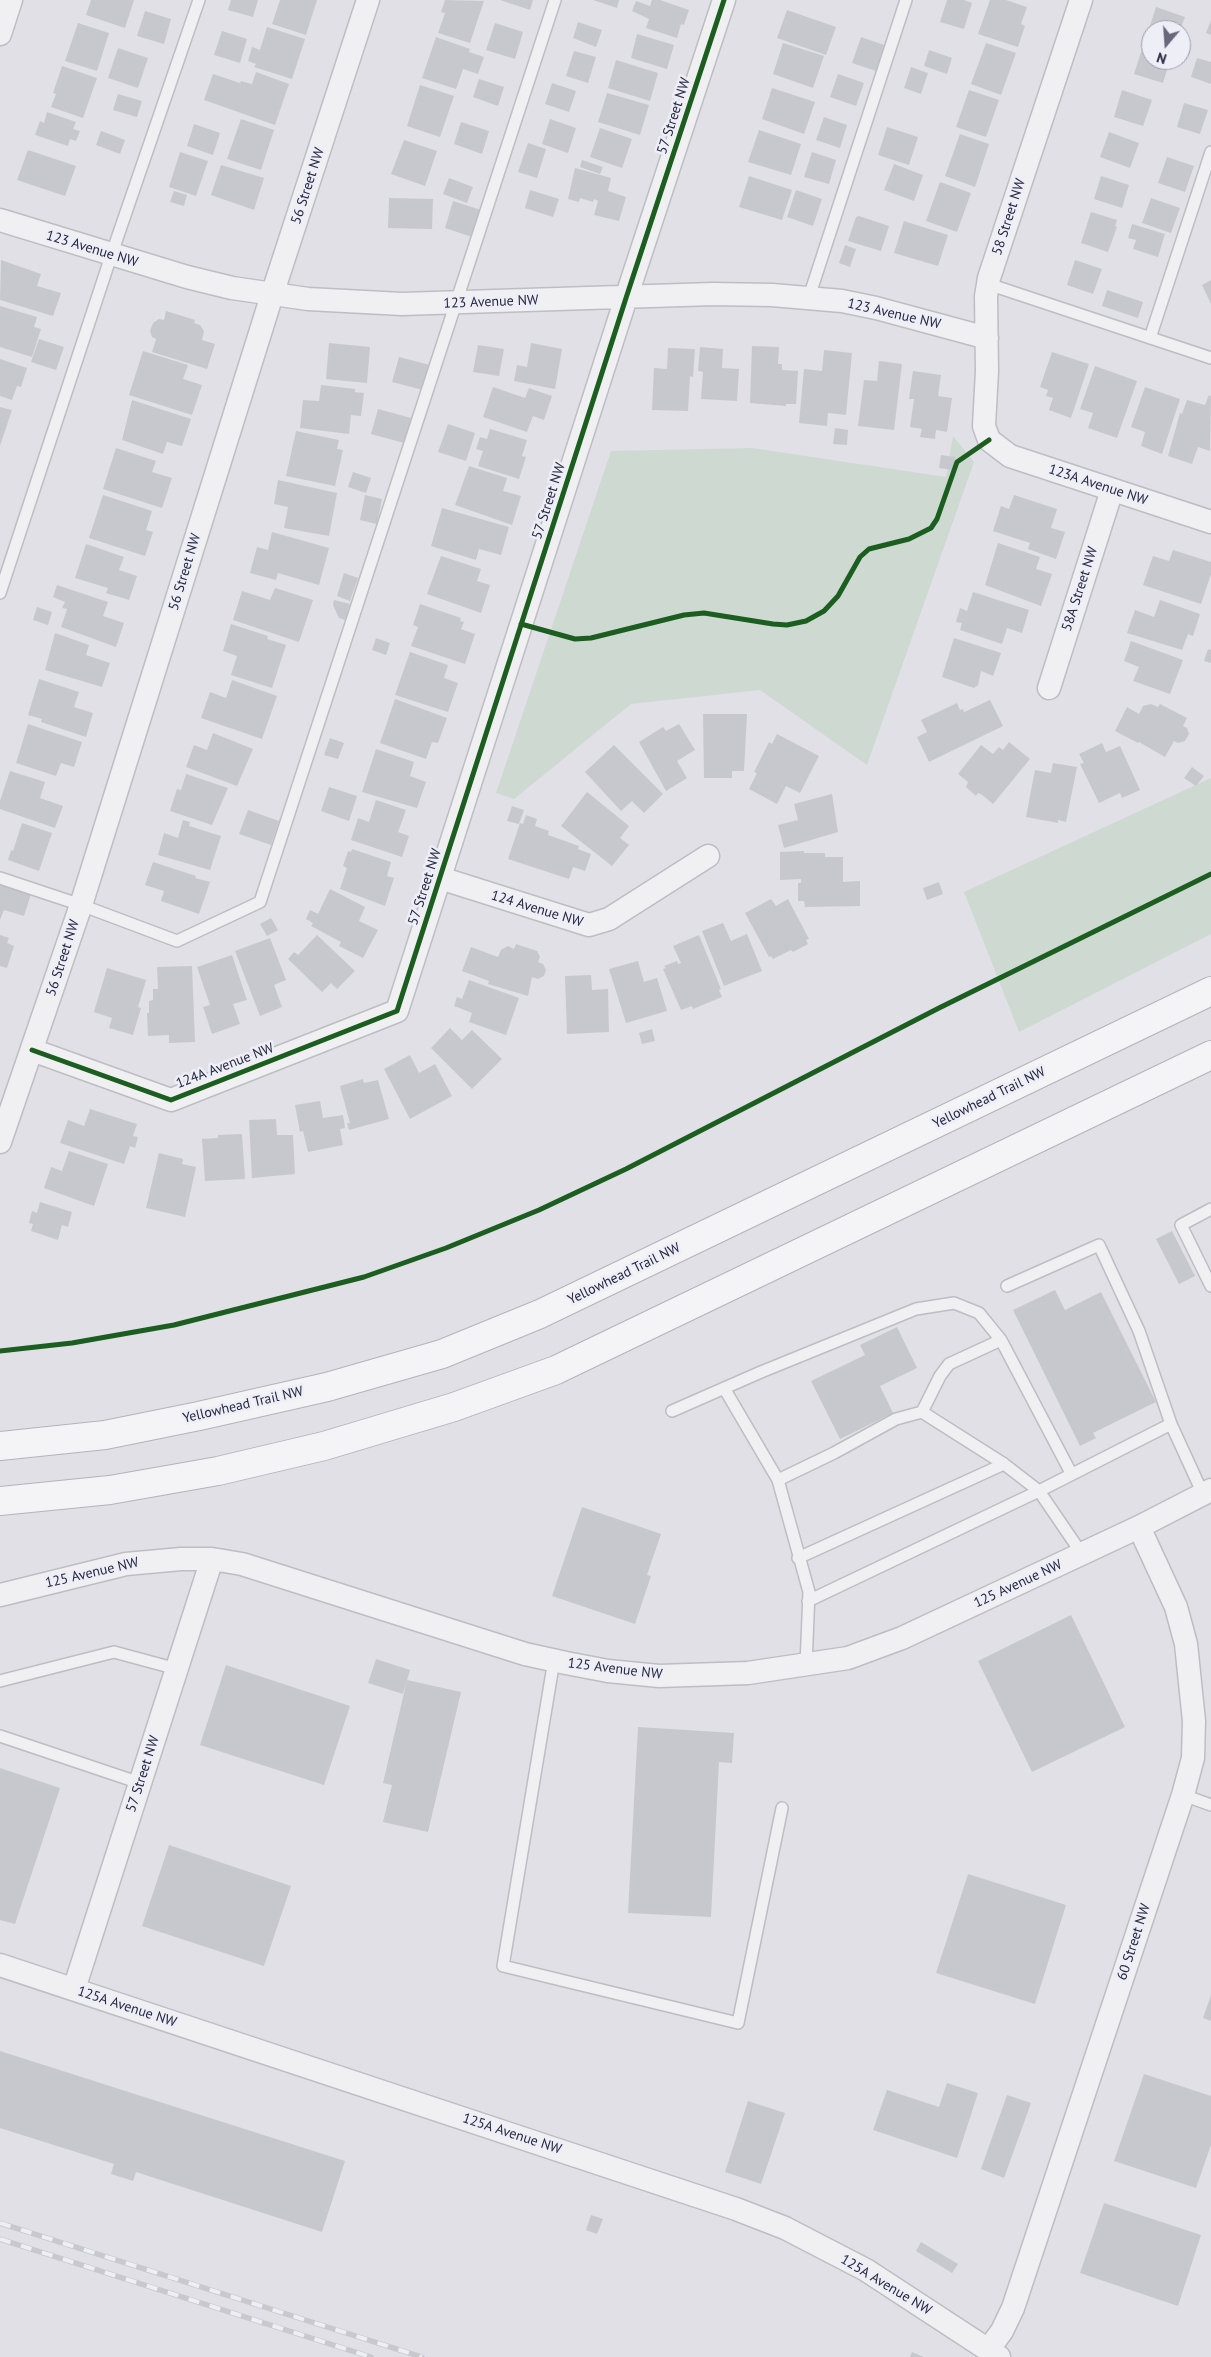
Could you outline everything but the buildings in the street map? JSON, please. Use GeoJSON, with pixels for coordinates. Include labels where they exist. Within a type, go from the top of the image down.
{"type":"FeatureCollection","features":[{"type":"Feature","properties":{"kind":"highway","name":"Yellowhead Trail NW"},"geometry":{"type":"LineString","coordinates":[[0,1446],[106,1435],[199,1416],[327,1386],[442,1354],[540,1314],[1211,990]]}},
{"type":"Feature","properties":{"kind":"highway"},"geometry":{"type":"LineString","coordinates":[[0,1501],[110,1490],[218,1471],[324,1446],[454,1407],[547,1374],[1211,1055]]}},
{"type":"Feature","properties":{"kind":"highway"},"geometry":{"type":"LineString","coordinates":[[1173,1074],[1211,1064]]}},
{"type":"Feature","properties":{"kind":"street"},"geometry":{"type":"LineString","coordinates":[[0,34],[11,0]]}},
{"type":"Feature","properties":{"kind":"street","name":"56 Street NW"},"geometry":{"type":"LineString","coordinates":[[0,1142],[81,905],[272,295],[368,0]]}},
{"type":"Feature","properties":{"kind":"street","name":"57 Street NW"},"geometry":{"type":"LineString","coordinates":[[397,1011],[626,298],[724,0]]}},
{"type":"Feature","properties":{"kind":"street","name":"58 Street NW"},"geometry":{"type":"LineString","coordinates":[[989,440],[984,426],[983,414],[987,371],[986,296],[988,284],[1081,0]]}},
{"type":"Feature","properties":{"kind":"street","name":"123 Avenue NW"},"geometry":{"type":"LineString","coordinates":[[0,220],[111,256],[187,277],[272,295],[343,302],[402,304],[732,294],[808,297],[876,308],[987,338]]}},
{"type":"Feature","properties":{"kind":"street","name":"123A Avenue NW"},"geometry":{"type":"LineString","coordinates":[[989,440],[1010,456],[1211,522]]}},
{"type":"Feature","properties":{"kind":"street","name":"58A Street NW"},"geometry":{"type":"LineString","coordinates":[[1049,688],[1112,490]]}},
{"type":"Feature","properties":{"kind":"street","name":"124 Avenue NW"},"geometry":{"type":"LineString","coordinates":[[440,878],[589,925],[609,919],[708,856]]}},
{"type":"Feature","properties":{"kind":"street","name":"124A Avenue NW"},"geometry":{"type":"LineString","coordinates":[[32,1050],[170,1100],[397,1011]]}},
{"type":"Feature","properties":{"kind":"street","name":"125 Avenue NW"},"geometry":{"type":"LineString","coordinates":[[0,1595],[126,1564],[181,1559],[212,1559],[250,1566],[525,1654],[608,1671],[658,1676],[748,1673],[848,1658],[902,1638],[1139,1527],[1207,1492]]}},
{"type":"Feature","properties":{"kind":"street","name":"60 Street NW"},"geometry":{"type":"LineString","coordinates":[[994,2354],[1013,2308],[1183,1795],[1193,1758],[1192,1682],[1186,1644],[1176,1607],[1139,1527]]}},
{"type":"Feature","properties":{"kind":"street","name":"57 Street NW"},"geometry":{"type":"LineString","coordinates":[[74,1989],[212,1559]]}},
{"type":"Feature","properties":{"kind":"street","name":"125A Avenue NW"},"geometry":{"type":"LineString","coordinates":[[0,1965],[736,2209],[785,2228],[866,2270],[994,2354]]}},
{"type":"Feature","properties":{"kind":"lane"},"geometry":{"type":"LineString","coordinates":[[0,593],[111,256],[199,0]]}},
{"type":"Feature","properties":{"kind":"lane"},"geometry":{"type":"LineString","coordinates":[[0,878],[81,905],[177,941],[260,902],[555,0]]}},
{"type":"Feature","properties":{"kind":"lane"},"geometry":{"type":"LineString","coordinates":[[808,297],[906,0]]}},
{"type":"Feature","properties":{"kind":"lane"},"geometry":{"type":"LineString","coordinates":[[1150,338],[1211,152]]}},
{"type":"Feature","properties":{"kind":"lane"},"geometry":{"type":"LineString","coordinates":[[988,284],[1211,358]]}},
{"type":"Feature","properties":{"kind":"lane"},"geometry":{"type":"LineString","coordinates":[[1211,1209],[1181,1224],[1211,1286]]}},
{"type":"Feature","properties":{"kind":"lane"},"geometry":{"type":"LineString","coordinates":[[1008,1286],[1100,1245],[1139,1331],[1171,1424],[1207,1492]]}},
{"type":"Feature","properties":{"kind":"lane"},"geometry":{"type":"LineString","coordinates":[[672,1411],[916,1309],[954,1304],[979,1313],[1001,1340],[1071,1473]]}},
{"type":"Feature","properties":{"kind":"lane"},"geometry":{"type":"LineString","coordinates":[[778,1480],[896,1420],[922,1412],[940,1376],[949,1364],[1001,1340]]}},
{"type":"Feature","properties":{"kind":"lane"},"geometry":{"type":"LineString","coordinates":[[724,1388],[778,1480],[798,1558],[809,1592],[806,1665]]}},
{"type":"Feature","properties":{"kind":"lane"},"geometry":{"type":"LineString","coordinates":[[922,1412],[1004,1464],[1039,1491],[1082,1554]]}},
{"type":"Feature","properties":{"kind":"lane"},"geometry":{"type":"LineString","coordinates":[[808,1601],[1039,1491],[1071,1473],[1171,1424]]}},
{"type":"Feature","properties":{"kind":"lane"},"geometry":{"type":"LineString","coordinates":[[798,1558],[1004,1464]]}},
{"type":"Feature","properties":{"kind":"lane"},"geometry":{"type":"LineString","coordinates":[[0,1681],[114,1652],[177,1670]]}},
{"type":"Feature","properties":{"kind":"lane"},"geometry":{"type":"LineString","coordinates":[[554,1660],[503,1966],[738,2024],[782,1808]]}},
{"type":"Feature","properties":{"kind":"lane"},"geometry":{"type":"LineString","coordinates":[[0,1736],[140,1783]]}},
{"type":"Feature","properties":{"kind":"lane"},"geometry":{"type":"LineString","coordinates":[[1183,1795],[1211,1805]]}},
{"type":"Feature","properties":{"kind":"shaded area"},"geometry":{"type":"Polygon","coordinates":[[[953,436],[974,462],[867,765],[760,690],[631,704],[514,799],[496,793],[611,451],[752,448],[946,477],[953,436]]]}},
{"type":"Feature","properties":{"kind":"shaded area"},"geometry":{"type":"Polygon","coordinates":[[[1211,778],[1211,934],[1019,1032],[964,892],[1211,778]]]}},
{"type":"Feature","properties":{"kind":"railway"},"geometry":{"type":"LineString","coordinates":[[0,2223],[422,2357]]}},
{"type":"Feature","properties":{"kind":"railway"},"geometry":{"type":"LineString","coordinates":[[0,2239],[371,2357]]}},
{"type":"Feature","properties":{"kind":"cycle path"},"geometry":{"type":"LineString","coordinates":[[32,1050],[171,1100],[397,1011],[626,298],[724,0]]}},
{"type":"Feature","properties":{"kind":"cycle path"},"geometry":{"type":"LineString","coordinates":[[521,624],[575,639],[591,638],[684,615],[704,613],[773,624],[787,625],[806,621],[824,611],[838,596],[860,557],[869,549],[909,539],[931,528],[937,519],[957,462],[989,440]]}},
{"type":"Feature","properties":{"kind":"cycle path"},"geometry":{"type":"LineString","coordinates":[[0,1351],[72,1343],[174,1325],[364,1277],[446,1248],[539,1210],[626,1169],[939,1008],[1211,874]]}}]}
